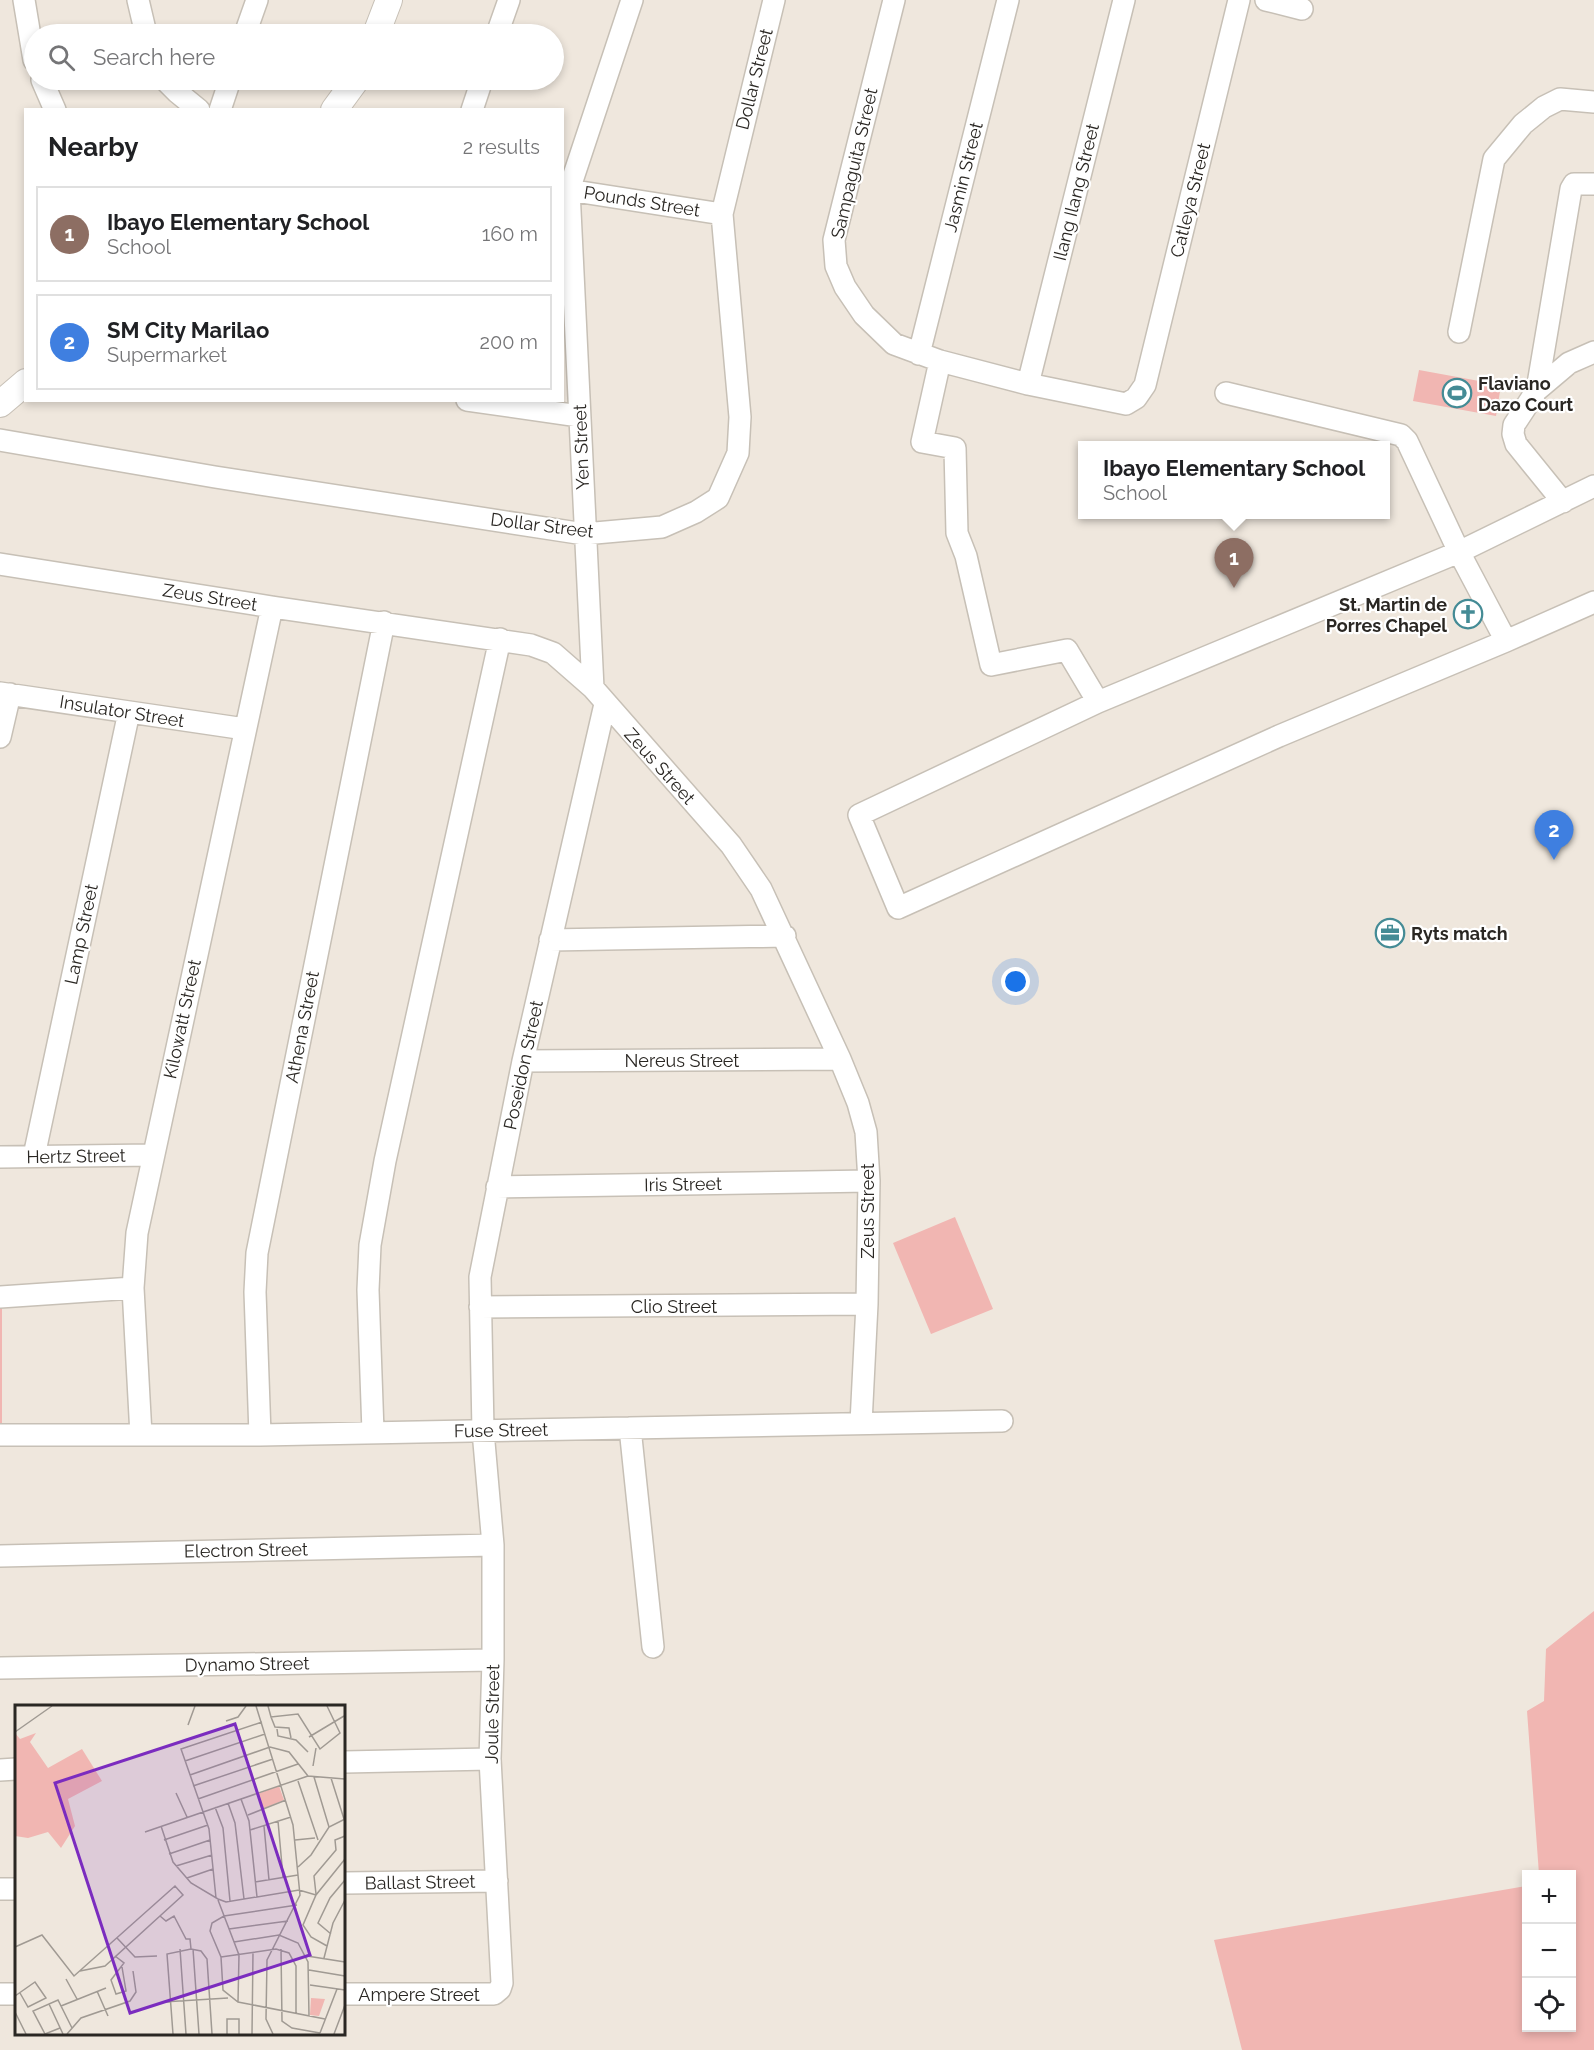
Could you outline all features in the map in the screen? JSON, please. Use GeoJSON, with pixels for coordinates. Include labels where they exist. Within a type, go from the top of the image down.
{"type":"FeatureCollection","features":[{"type":"Feature","properties":{"kind":"street"},"geometry":{"type":"LineString","coordinates":[[138,0],[144,24]]}},
{"type":"Feature","properties":{"kind":"street"},"geometry":{"type":"LineString","coordinates":[[249,24],[257,0]]}},
{"type":"Feature","properties":{"kind":"street"},"geometry":{"type":"LineString","coordinates":[[380,24],[389,0]]}},
{"type":"Feature","properties":{"kind":"street"},"geometry":{"type":"LineString","coordinates":[[501,24],[509,0]]}},
{"type":"Feature","properties":{"kind":"street","name":"Yen Street"},"geometry":{"type":"LineString","coordinates":[[599,696],[584,534],[579,416],[568,303],[566,189],[632,0]]}},
{"type":"Feature","properties":{"kind":"street","name":"Dollar Street"},"geometry":{"type":"LineString","coordinates":[[0,440],[214,477],[584,534],[662,528],[696,512],[718,498],[738,453],[740,417],[722,214],[774,0]]}},
{"type":"Feature","properties":{"kind":"street","name":"Sampaguita Street"},"geometry":{"type":"LineString","coordinates":[[894,0],[834,240],[836,266],[845,287],[864,315],[894,344],[919,354],[1028,384],[1126,404],[1136,398]]}},
{"type":"Feature","properties":{"kind":"street","name":"Jasmin Street"},"geometry":{"type":"LineString","coordinates":[[919,354],[1008,0]]}},
{"type":"Feature","properties":{"kind":"street","name":"Ilang Ilang Street"},"geometry":{"type":"LineString","coordinates":[[1028,384],[1124,0]]}},
{"type":"Feature","properties":{"kind":"street","name":"Catleya Street"},"geometry":{"type":"LineString","coordinates":[[1136,398],[1145,385],[1239,0]]}},
{"type":"Feature","properties":{"kind":"street"},"geometry":{"type":"LineString","coordinates":[[1266,0],[1302,9]]}},
{"type":"Feature","properties":{"kind":"street"},"geometry":{"type":"LineString","coordinates":[[22,1],[27,24]]}},
{"type":"Feature","properties":{"kind":"street"},"geometry":{"type":"LineString","coordinates":[[46,90],[54,108]]}},
{"type":"Feature","properties":{"kind":"street"},"geometry":{"type":"LineString","coordinates":[[175,90],[197,108]]}},
{"type":"Feature","properties":{"kind":"street"},"geometry":{"type":"LineString","coordinates":[[221,108],[227,90]]}},
{"type":"Feature","properties":{"kind":"street"},"geometry":{"type":"LineString","coordinates":[[335,108],[349,90]]}},
{"type":"Feature","properties":{"kind":"street"},"geometry":{"type":"LineString","coordinates":[[473,108],[479,90]]}},
{"type":"Feature","properties":{"kind":"street"},"geometry":{"type":"LineString","coordinates":[[1459,332],[1494,159],[1523,124],[1544,107],[1560,99],[1594,102]]}},
{"type":"Feature","properties":{"kind":"street"},"geometry":{"type":"LineString","coordinates":[[1537,390],[1571,189],[1574,184],[1594,184]]}},
{"type":"Feature","properties":{"kind":"street","name":"Pounds Street"},"geometry":{"type":"LineString","coordinates":[[566,189],[722,214]]}},
{"type":"Feature","properties":{"kind":"street"},"geometry":{"type":"LineString","coordinates":[[1563,502],[1516,444],[1513,434],[1514,425],[1537,390],[1569,363],[1594,352]]}},
{"type":"Feature","properties":{"kind":"street"},"geometry":{"type":"LineString","coordinates":[[940,361],[922,442],[955,448],[957,533],[966,556],[991,665],[1067,650],[1098,702]]}},
{"type":"Feature","properties":{"kind":"street"},"geometry":{"type":"LineString","coordinates":[[0,404],[24,384]]}},
{"type":"Feature","properties":{"kind":"street"},"geometry":{"type":"LineString","coordinates":[[1226,393],[1401,435],[1411,448],[1459,552],[1506,641]]}},
{"type":"Feature","properties":{"kind":"street"},"geometry":{"type":"LineString","coordinates":[[481,402],[579,416]]}},
{"type":"Feature","properties":{"kind":"street"},"geometry":{"type":"LineString","coordinates":[[1594,486],[1459,552],[1098,702],[859,815],[898,908],[1279,736],[1594,602]]}},
{"type":"Feature","properties":{"kind":"street","name":"Zeus Street"},"geometry":{"type":"LineString","coordinates":[[0,564],[531,645],[553,653],[599,696],[730,845],[761,889],[858,1103],[866,1132],[869,1181],[867,1304],[861,1423]]}},
{"type":"Feature","properties":{"kind":"street","name":"Kilowatt Street"},"geometry":{"type":"LineString","coordinates":[[141,1435],[133,1288],[137,1233],[272,607]]}},
{"type":"Feature","properties":{"kind":"street","name":"Athena Street"},"geometry":{"type":"LineString","coordinates":[[260,1435],[255,1292],[257,1253],[384,622]]}},
{"type":"Feature","properties":{"kind":"street"},"geometry":{"type":"LineString","coordinates":[[373,1432],[368,1290],[370,1245],[385,1161],[500,639]]}},
{"type":"Feature","properties":{"kind":"street"},"geometry":{"type":"LineString","coordinates":[[0,737],[5,693]]}},
{"type":"Feature","properties":{"kind":"street","name":"Insulator Street"},"geometry":{"type":"LineString","coordinates":[[5,693],[245,729]]}},
{"type":"Feature","properties":{"kind":"street","name":"Poseidon Street"},"geometry":{"type":"LineString","coordinates":[[483,1431],[480,1277],[599,696]]}},
{"type":"Feature","properties":{"kind":"street","name":"Lamp Street"},"geometry":{"type":"LineString","coordinates":[[34,1156],[129,712]]}},
{"type":"Feature","properties":{"kind":"street"},"geometry":{"type":"LineString","coordinates":[[550,940],[784,936]]}},
{"type":"Feature","properties":{"kind":"street","name":"Nereus Street"},"geometry":{"type":"LineString","coordinates":[[523,1061],[840,1059]]}},
{"type":"Feature","properties":{"kind":"street","name":"Hertz Street"},"geometry":{"type":"LineString","coordinates":[[0,1157],[152,1155]]}},
{"type":"Feature","properties":{"kind":"street","name":"Iris Street"},"geometry":{"type":"LineString","coordinates":[[497,1187],[869,1181]]}},
{"type":"Feature","properties":{"kind":"street"},"geometry":{"type":"LineString","coordinates":[[0,1297],[133,1288]]}},
{"type":"Feature","properties":{"kind":"street","name":"Clio Street"},"geometry":{"type":"LineString","coordinates":[[480,1307],[867,1304]]}},
{"type":"Feature","properties":{"kind":"street","name":"Fuse Street"},"geometry":{"type":"LineString","coordinates":[[0,1435],[260,1435],[1002,1420]]}},
{"type":"Feature","properties":{"kind":"street"},"geometry":{"type":"LineString","coordinates":[[630,1428],[653,1647]]}},
{"type":"Feature","properties":{"kind":"street","name":"Joule Street"},"geometry":{"type":"LineString","coordinates":[[483,1431],[493,1545],[490,1759],[502,1983],[500,1989],[494,1994]]}},
{"type":"Feature","properties":{"kind":"street","name":"Electron Street"},"geometry":{"type":"LineString","coordinates":[[0,1556],[493,1545]]}},
{"type":"Feature","properties":{"kind":"street","name":"Dynamo Street"},"geometry":{"type":"LineString","coordinates":[[0,1668],[493,1660]]}},
{"type":"Feature","properties":{"kind":"street"},"geometry":{"type":"LineString","coordinates":[[345,1762],[490,1759]]}},
{"type":"Feature","properties":{"kind":"street"},"geometry":{"type":"LineString","coordinates":[[0,1770],[15,1769]]}},
{"type":"Feature","properties":{"kind":"street","name":"Ballast Street"},"geometry":{"type":"LineString","coordinates":[[345,1883],[497,1881]]}},
{"type":"Feature","properties":{"kind":"street","name":"Ampere Street"},"geometry":{"type":"LineString","coordinates":[[345,1994],[494,1994]]}},
{"type":"Feature","properties":{"kind":"shaded area","name":"Flaviano Dazo Court"},"geometry":{"type":"Polygon","coordinates":[[[1419,370],[1501,385],[1496,416],[1413,401],[1419,370]]]}},
{"type":"Feature","properties":{"kind":"shaded area"},"geometry":{"type":"Polygon","coordinates":[[[955,1217],[993,1309],[931,1334],[893,1243],[955,1217]]]}},
{"type":"Feature","properties":{"kind":"shaded area"},"geometry":{"type":"Polygon","coordinates":[[[0,1301],[2,1301],[2,1435],[0,1435],[0,1301]]]}},
{"type":"Feature","properties":{"kind":"shaded area"},"geometry":{"type":"Polygon","coordinates":[[[1594,1611],[1594,2050],[1242,2050],[1214,1940],[1522,1887],[1522,2032],[1576,2032],[1576,1870],[1539,1870],[1527,1711],[1544,1701],[1546,1649],[1594,1611]]]}},
{"type":"Feature","properties":{"kind":"place","name":"Flaviano Dazo Court"},"geometry":{"type":"Point","coordinates":[1457,393]}},
{"type":"Feature","properties":{"kind":"place","name":"Ibayo Elementary School"},"geometry":{"type":"Point","coordinates":[1234,588]}},
{"type":"Feature","properties":{"kind":"place","name":"St. Martin de Porres Chapel"},"geometry":{"type":"Point","coordinates":[1468,614]}},
{"type":"Feature","properties":{"kind":"place","name":"SM City Marilao"},"geometry":{"type":"Point","coordinates":[1554,860]}},
{"type":"Feature","properties":{"kind":"place","name":"Ryts match"},"geometry":{"type":"Point","coordinates":[1390,933]}}]}
